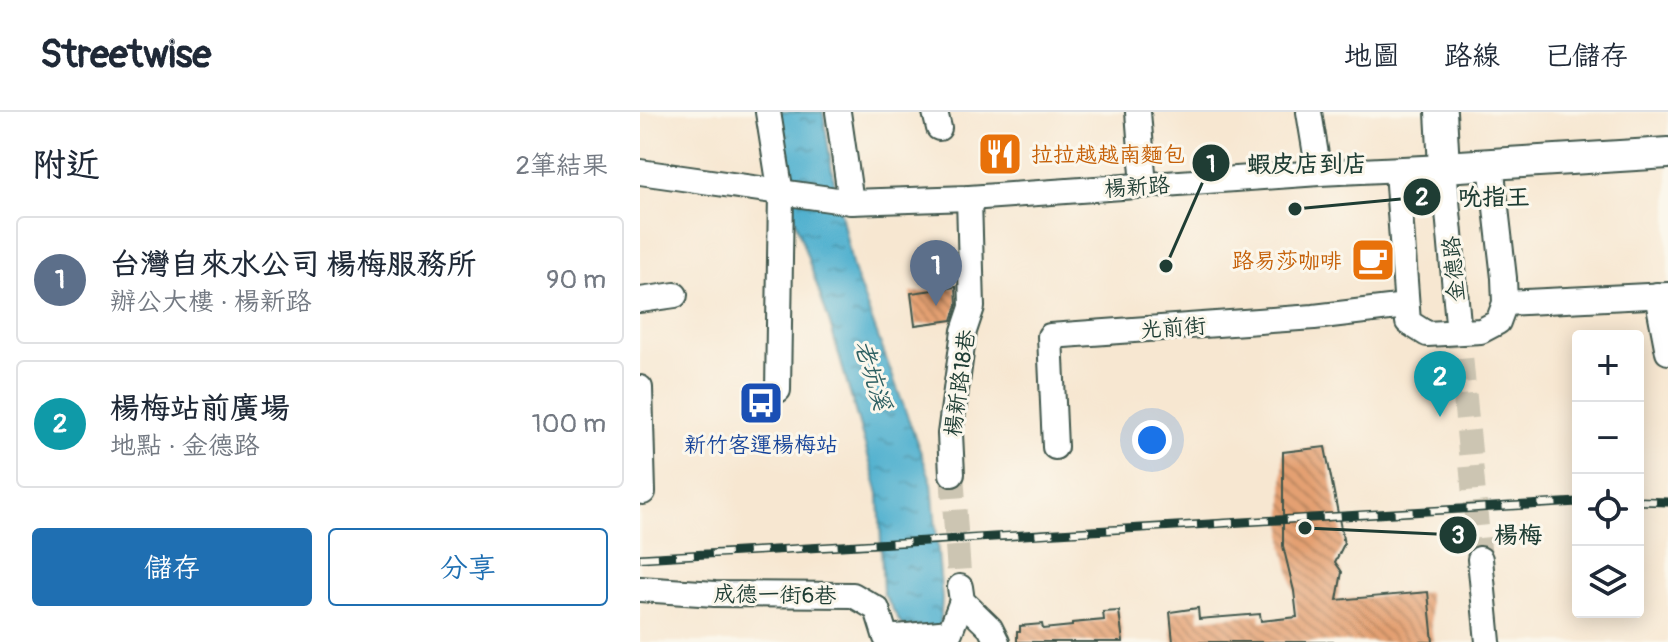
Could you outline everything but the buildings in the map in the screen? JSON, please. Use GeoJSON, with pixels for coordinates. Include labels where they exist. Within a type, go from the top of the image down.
{"type":"FeatureCollection","features":[{"type":"Feature","properties":{"kind":"main road"},"geometry":{"type":"LineString","coordinates":[[1441,112],[1444,167]]}},
{"type":"Feature","properties":{"kind":"main road","name":"楊新路"},"geometry":{"type":"LineString","coordinates":[[1444,167],[1668,153]]}},
{"type":"Feature","properties":{"kind":"street"},"geometry":{"type":"LineString","coordinates":[[768,112],[781,194],[778,390]]}},
{"type":"Feature","properties":{"kind":"street"},"geometry":{"type":"LineString","coordinates":[[838,112],[848,202]]}},
{"type":"Feature","properties":{"kind":"street"},"geometry":{"type":"LineString","coordinates":[[1138,112],[1144,186]]}},
{"type":"Feature","properties":{"kind":"street"},"geometry":{"type":"LineString","coordinates":[[1309,112],[1319,173]]}},
{"type":"Feature","properties":{"kind":"street"},"geometry":{"type":"LineString","coordinates":[[1397,171],[1408,322],[1427,334],[1481,331],[1498,322],[1505,303],[1491,164]]}},
{"type":"Feature","properties":{"kind":"street","name":"楊新路"},"geometry":{"type":"LineString","coordinates":[[640,172],[848,202],[969,198],[1444,167]]}},
{"type":"Feature","properties":{"kind":"street","name":"金德路"},"geometry":{"type":"LineString","coordinates":[[1444,167],[1458,323]]}},
{"type":"Feature","properties":{"kind":"street","name":"楊新路18巷"},"geometry":{"type":"LineString","coordinates":[[952,474],[950,434],[964,331],[972,307],[969,198]]}},
{"type":"Feature","properties":{"kind":"street"},"geometry":{"type":"LineString","coordinates":[[640,300],[675,295]]}},
{"type":"Feature","properties":{"kind":"street"},"geometry":{"type":"LineString","coordinates":[[1505,303],[1662,295],[1668,352]]}},
{"type":"Feature","properties":{"kind":"street","name":"光前街"},"geometry":{"type":"LineString","coordinates":[[1055,447],[1050,336],[1314,317],[1406,306]]}},
{"type":"Feature","properties":{"kind":"street"},"geometry":{"type":"LineString","coordinates":[[640,388],[643,492]]}},
{"type":"Feature","properties":{"kind":"street"},"geometry":{"type":"LineString","coordinates":[[1480,559],[1488,642]]}},
{"type":"Feature","properties":{"kind":"street","name":"成德一街6巷"},"geometry":{"type":"LineString","coordinates":[[640,589],[715,594],[853,595],[877,609],[886,638],[950,632],[967,601]]}},
{"type":"Feature","properties":{"kind":"street"},"geometry":{"type":"LineString","coordinates":[[967,601],[980,642]]}},
{"type":"Feature","properties":{"kind":"street"},"geometry":{"type":"LineString","coordinates":[[967,601],[990,628],[997,642]]}},
{"type":"Feature","properties":{"kind":"water","name":"老坑溪"},"geometry":{"type":"Polygon","coordinates":[[[777,112],[823,112],[853,269],[932,483],[942,599],[939,642],[902,625],[883,593],[879,494],[830,324],[795,220],[777,112]]]}},
{"type":"Feature","properties":{"kind":"tunnel"},"geometry":{"type":"LineString","coordinates":[[1458,323],[1480,559]]}},
{"type":"Feature","properties":{"kind":"tunnel"},"geometry":{"type":"LineString","coordinates":[[952,474],[960,587]]}},
{"type":"Feature","properties":{"kind":"railway"},"geometry":{"type":"LineString","coordinates":[[1644,501],[1668,502]]}},
{"type":"Feature","properties":{"kind":"railway"},"geometry":{"type":"LineString","coordinates":[[640,558],[1572,502]]}},
{"type":"Feature","properties":{"kind":"place","name":"拉拉越越南麵包"},"geometry":{"type":"Point","coordinates":[1000,154]}},
{"type":"Feature","properties":{"kind":"place","name":"吮指王"},"geometry":{"type":"Point","coordinates":[1295,209]}},
{"type":"Feature","properties":{"kind":"place","name":"路易莎咖啡"},"geometry":{"type":"Point","coordinates":[1373,260]}},
{"type":"Feature","properties":{"kind":"place","name":"蝦皮店到店"},"geometry":{"type":"Point","coordinates":[1166,266]}},
{"type":"Feature","properties":{"kind":"place","name":"台灣自來水公司 楊梅服務所"},"geometry":{"type":"Point","coordinates":[936,306]}},
{"type":"Feature","properties":{"kind":"place","name":"新竹客運楊梅站"},"geometry":{"type":"Point","coordinates":[761,403]}},
{"type":"Feature","properties":{"kind":"place","name":"楊梅站前廣場"},"geometry":{"type":"Point","coordinates":[1440,417]}},
{"type":"Feature","properties":{"kind":"place","name":"楊梅"},"geometry":{"type":"Point","coordinates":[1305,528]}}]}
